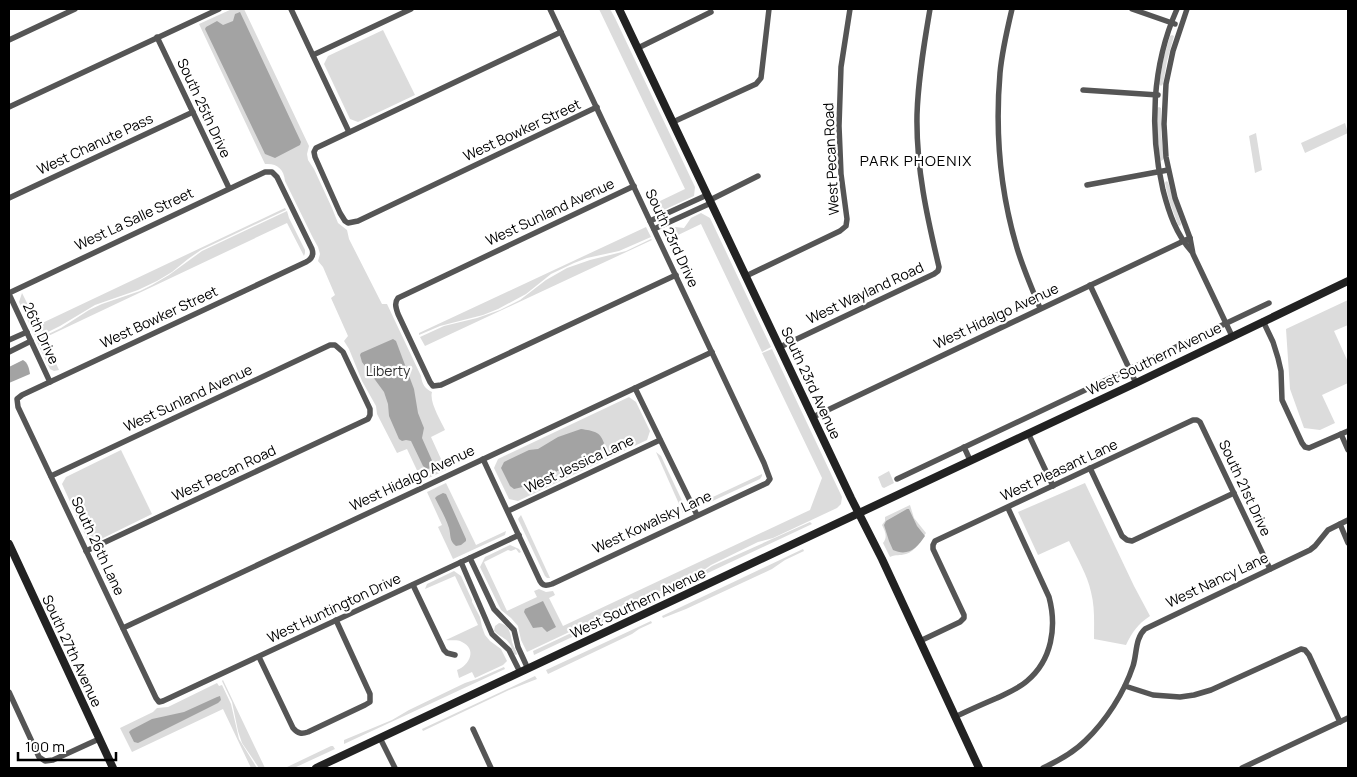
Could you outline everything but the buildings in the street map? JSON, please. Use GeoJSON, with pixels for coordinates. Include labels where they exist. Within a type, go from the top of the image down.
{"type":"FeatureCollection","features":[{"type":"Feature","properties":{"kind":"main road","name":"South 23rd Avenue"},"geometry":{"type":"LineString","coordinates":[[619,9],[979,768]]}},
{"type":"Feature","properties":{"kind":"main road","name":"West Southern Avenue"},"geometry":{"type":"LineString","coordinates":[[316,768],[1348,281]]}},
{"type":"Feature","properties":{"kind":"main road","name":"South 27th Avenue"},"geometry":{"type":"LineString","coordinates":[[9,544],[113,768]]}},
{"type":"Feature","properties":{"kind":"street"},"geometry":{"type":"LineString","coordinates":[[9,40],[75,9]]}},
{"type":"Feature","properties":{"kind":"street"},"geometry":{"type":"LineString","coordinates":[[9,107],[217,9]]}},
{"type":"Feature","properties":{"kind":"street"},"geometry":{"type":"LineString","coordinates":[[291,9],[349,132],[561,32]]}},
{"type":"Feature","properties":{"kind":"street"},"geometry":{"type":"LineString","coordinates":[[313,55],[411,9]]}},
{"type":"Feature","properties":{"kind":"street","name":"South 23rd Drive"},"geometry":{"type":"LineString","coordinates":[[550,9],[770,479]]}},
{"type":"Feature","properties":{"kind":"street"},"geometry":{"type":"LineString","coordinates":[[673,122],[759,81],[761,78],[770,9]]}},
{"type":"Feature","properties":{"kind":"street","name":"West Pecan Road"},"geometry":{"type":"LineString","coordinates":[[746,276],[840,231],[846,226],[839,126],[841,68],[850,9]]}},
{"type":"Feature","properties":{"kind":"street","name":"West Wayland Road"},"geometry":{"type":"LineString","coordinates":[[780,347],[938,271],[924,199],[919,160],[917,116],[921,67],[930,9]]}},
{"type":"Feature","properties":{"kind":"street"},"geometry":{"type":"LineString","coordinates":[[1012,9],[1000,72],[999,143],[1001,176],[1017,248],[1040,308]]}},
{"type":"Feature","properties":{"kind":"street"},"geometry":{"type":"LineString","coordinates":[[1132,9],[1181,26]]}},
{"type":"Feature","properties":{"kind":"street"},"geometry":{"type":"LineString","coordinates":[[1177,9],[1159,70],[1156,95],[1155,134],[1159,172],[1168,207],[1176,228],[1193,254],[1232,336]]}},
{"type":"Feature","properties":{"kind":"street"},"geometry":{"type":"LineString","coordinates":[[1187,9],[1168,70],[1164,133],[1168,170],[1175,198],[1190,238],[1193,254]]}},
{"type":"Feature","properties":{"kind":"street"},"geometry":{"type":"LineString","coordinates":[[638,48],[711,12]]}},
{"type":"Feature","properties":{"kind":"street","name":"South 25th Drive"},"geometry":{"type":"LineString","coordinates":[[157,38],[229,188]]}},
{"type":"Feature","properties":{"kind":"street"},"geometry":{"type":"LineString","coordinates":[[1083,90],[1165,96]]}},
{"type":"Feature","properties":{"kind":"street","name":"West Bowker Street"},"geometry":{"type":"LineString","coordinates":[[349,132],[316,148],[314,154],[340,213],[348,223],[358,221],[597,108]]}},
{"type":"Feature","properties":{"kind":"street","name":"West Chanute Pass"},"geometry":{"type":"LineString","coordinates":[[9,198],[192,112]]}},
{"type":"Feature","properties":{"kind":"street"},"geometry":{"type":"LineString","coordinates":[[1087,185],[1168,170]]}},
{"type":"Feature","properties":{"kind":"street","name":"West La Salle Street"},"geometry":{"type":"LineString","coordinates":[[9,293],[262,173],[272,172],[278,179],[312,249],[312,257]]}},
{"type":"Feature","properties":{"kind":"street"},"geometry":{"type":"LineString","coordinates":[[654,230],[709,199],[758,176]]}},
{"type":"Feature","properties":{"kind":"street","name":"West Sunland Avenue"},"geometry":{"type":"LineString","coordinates":[[634,186],[402,295],[396,300],[398,314],[430,382],[433,386],[441,385],[676,275]]}},
{"type":"Feature","properties":{"kind":"street"},"geometry":{"type":"LineString","coordinates":[[650,221],[709,199]]}},
{"type":"Feature","properties":{"kind":"street","name":"West Hidalgo Avenue"},"geometry":{"type":"LineString","coordinates":[[813,417],[1190,238]]}},
{"type":"Feature","properties":{"kind":"street","name":"West Bowker Street"},"geometry":{"type":"LineString","coordinates":[[17,399],[306,262],[312,257]]}},
{"type":"Feature","properties":{"kind":"street"},"geometry":{"type":"LineString","coordinates":[[1090,285],[1136,382]]}},
{"type":"Feature","properties":{"kind":"street","name":"26th Drive"},"geometry":{"type":"LineString","coordinates":[[9,293],[50,382]]}},
{"type":"Feature","properties":{"kind":"street","name":"West Southern Avenue"},"geometry":{"type":"LineString","coordinates":[[897,479],[1268,303]]}},
{"type":"Feature","properties":{"kind":"street"},"geometry":{"type":"LineString","coordinates":[[1263,321],[1278,358],[1281,371],[1282,400],[1305,447],[1309,448],[1348,431]]}},
{"type":"Feature","properties":{"kind":"street"},"geometry":{"type":"LineString","coordinates":[[9,340],[27,332]]}},
{"type":"Feature","properties":{"kind":"street"},"geometry":{"type":"LineString","coordinates":[[9,352],[31,341]]}},
{"type":"Feature","properties":{"kind":"street","name":"West Pecan Road"},"geometry":{"type":"LineString","coordinates":[[86,552],[368,419],[370,410],[343,352],[335,345]]}},
{"type":"Feature","properties":{"kind":"street","name":"West Sunland Avenue"},"geometry":{"type":"LineString","coordinates":[[51,476],[325,347],[335,345]]}},
{"type":"Feature","properties":{"kind":"street","name":"West Hidalgo Avenue"},"geometry":{"type":"LineString","coordinates":[[123,628],[712,352]]}},
{"type":"Feature","properties":{"kind":"street"},"geometry":{"type":"LineString","coordinates":[[635,388],[697,515]]}},
{"type":"Feature","properties":{"kind":"street","name":"South 26th Lane"},"geometry":{"type":"LineString","coordinates":[[17,399],[18,407],[159,702]]}},
{"type":"Feature","properties":{"kind":"street","name":"West Pleasant Lane"},"geometry":{"type":"LineString","coordinates":[[920,641],[963,620],[964,615],[932,545],[937,540],[1193,420],[1197,420]]}},
{"type":"Feature","properties":{"kind":"street","name":"South 21st Drive"},"geometry":{"type":"LineString","coordinates":[[1197,420],[1200,422],[1270,569]]}},
{"type":"Feature","properties":{"kind":"street"},"geometry":{"type":"LineString","coordinates":[[1028,433],[1053,486]]}},
{"type":"Feature","properties":{"kind":"street"},"geometry":{"type":"LineString","coordinates":[[1341,434],[1348,450]]}},
{"type":"Feature","properties":{"kind":"street","name":"West Jessica Lane"},"geometry":{"type":"LineString","coordinates":[[508,511],[660,440]]}},
{"type":"Feature","properties":{"kind":"street"},"geometry":{"type":"LineString","coordinates":[[964,447],[970,460]]}},
{"type":"Feature","properties":{"kind":"street"},"geometry":{"type":"LineString","coordinates":[[483,459],[519,535]]}},
{"type":"Feature","properties":{"kind":"street"},"geometry":{"type":"LineString","coordinates":[[1090,468],[1124,538],[1132,541],[1234,494]]}},
{"type":"Feature","properties":{"kind":"street","name":"West Kowalsky Lane"},"geometry":{"type":"LineString","coordinates":[[519,535],[540,581],[544,585],[552,584],[770,479]]}},
{"type":"Feature","properties":{"kind":"street"},"geometry":{"type":"LineString","coordinates":[[955,717],[1014,690],[1028,681],[1043,662],[1052,638],[1053,610],[1049,597],[1008,508]]}},
{"type":"Feature","properties":{"kind":"street","name":"West Nancy Lane"},"geometry":{"type":"LineString","coordinates":[[1043,768],[1064,757],[1086,741],[1109,713],[1125,686],[1133,664],[1139,636],[1145,629],[1310,550],[1326,532],[1348,520]]}},
{"type":"Feature","properties":{"kind":"street"},"geometry":{"type":"LineString","coordinates":[[1340,524],[1348,543]]}},
{"type":"Feature","properties":{"kind":"street","name":"West Huntington Drive"},"geometry":{"type":"LineString","coordinates":[[159,702],[519,535]]}},
{"type":"Feature","properties":{"kind":"street"},"geometry":{"type":"LineString","coordinates":[[470,558],[494,609],[514,630],[524,670]]}},
{"type":"Feature","properties":{"kind":"street"},"geometry":{"type":"LineString","coordinates":[[461,562],[492,634],[509,650],[524,670]]}},
{"type":"Feature","properties":{"kind":"street"},"geometry":{"type":"LineString","coordinates":[[413,585],[444,650],[449,654],[455,654]]}},
{"type":"Feature","properties":{"kind":"street"},"geometry":{"type":"LineString","coordinates":[[259,657],[293,728],[302,734],[319,727],[370,702],[371,696],[336,620]]}},
{"type":"Feature","properties":{"kind":"street"},"geometry":{"type":"LineString","coordinates":[[1125,686],[1154,695],[1194,696],[1301,648],[1309,655],[1340,722]]}},
{"type":"Feature","properties":{"kind":"street"},"geometry":{"type":"LineString","coordinates":[[9,692],[39,756],[45,761],[53,760],[99,739]]}},
{"type":"Feature","properties":{"kind":"street"},"geometry":{"type":"LineString","coordinates":[[1242,768],[1348,718]]}},
{"type":"Feature","properties":{"kind":"street"},"geometry":{"type":"LineString","coordinates":[[473,729],[491,768]]}},
{"type":"Feature","properties":{"kind":"street"},"geometry":{"type":"LineString","coordinates":[[380,738],[395,768]]}},
{"type":"Feature","properties":{"kind":"green space","name":"Liberty"},"geometry":{"type":"Polygon","coordinates":[[[232,9],[244,9],[309,146],[308,160],[314,169],[338,223],[347,230],[349,239],[382,304],[387,304],[423,384],[432,392],[432,401],[445,430],[431,437],[446,470],[422,481],[407,449],[397,453],[377,414],[376,406],[362,381],[344,341],[348,336],[331,298],[335,295],[323,267],[318,261],[320,254],[318,247],[281,170],[276,166],[265,164],[199,24],[232,9]]]}},
{"type":"Feature","properties":{"kind":"green space"},"geometry":{"type":"Polygon","coordinates":[[[599,9],[610,9],[615,18],[695,187],[694,196],[666,209],[662,210],[658,202],[685,189],[599,9]]]}},
{"type":"Feature","properties":{"kind":"green space"},"geometry":{"type":"Polygon","coordinates":[[[383,30],[415,95],[358,122],[350,119],[324,64],[328,56],[383,30]]]}},
{"type":"Feature","properties":{"kind":"green space"},"geometry":{"type":"Polygon","coordinates":[[[1170,36],[1174,36],[1161,86],[1159,84],[1164,56],[1170,36]]]}},
{"type":"Feature","properties":{"kind":"green space"},"geometry":{"type":"Polygon","coordinates":[[[1157,108],[1161,108],[1164,159],[1161,161],[1157,132],[1157,108]]]}},
{"type":"Feature","properties":{"kind":"green space"},"geometry":{"type":"Polygon","coordinates":[[[1345,123],[1348,133],[1305,153],[1301,143],[1345,123]]]}},
{"type":"Feature","properties":{"kind":"green space"},"geometry":{"type":"Polygon","coordinates":[[[1256,133],[1262,170],[1255,173],[1249,136],[1256,133]]]}},
{"type":"Feature","properties":{"kind":"green space"},"geometry":{"type":"Polygon","coordinates":[[[1166,181],[1168,182],[1180,226],[1169,200],[1166,181]]]}},
{"type":"Feature","properties":{"kind":"green space"},"geometry":{"type":"Polygon","coordinates":[[[285,208],[286,210],[201,250],[157,281],[138,290],[95,305],[36,338],[19,302],[22,293],[38,325],[285,208]]]}},
{"type":"Feature","properties":{"kind":"green space"},"geometry":{"type":"Polygon","coordinates":[[[287,211],[305,250],[304,256],[287,223],[44,338],[59,370],[54,371],[50,369],[36,340],[61,328],[89,310],[152,285],[202,251],[287,211]]]}},
{"type":"Feature","properties":{"kind":"green space"},"geometry":{"type":"Polygon","coordinates":[[[701,213],[710,218],[771,347],[762,352],[701,224],[674,237],[671,228],[684,228],[691,218],[701,213]]]}},
{"type":"Feature","properties":{"kind":"green space"},"geometry":{"type":"Polygon","coordinates":[[[646,227],[651,237],[619,251],[574,263],[551,274],[526,294],[498,309],[483,315],[440,326],[419,335],[419,333],[646,227]]]}},
{"type":"Feature","properties":{"kind":"green space"},"geometry":{"type":"Polygon","coordinates":[[[652,240],[425,346],[420,337],[444,326],[500,310],[520,300],[546,280],[567,268],[626,251],[652,240]]]}},
{"type":"Feature","properties":{"kind":"green space"},"geometry":{"type":"Polygon","coordinates":[[[1348,300],[1348,325],[1334,331],[1348,362],[1348,383],[1322,395],[1335,423],[1320,430],[1304,428],[1290,389],[1286,329],[1348,300]]]}},
{"type":"Feature","properties":{"kind":"green space"},"geometry":{"type":"Polygon","coordinates":[[[772,349],[842,497],[841,504],[837,508],[773,538],[758,542],[711,565],[698,574],[527,652],[521,640],[518,626],[501,610],[480,567],[485,557],[510,545],[519,549],[521,552],[519,553],[516,549],[508,550],[484,562],[507,611],[537,597],[534,591],[539,589],[546,592],[553,591],[555,595],[549,598],[563,626],[810,510],[822,478],[762,353],[772,349]]]}},
{"type":"Feature","properties":{"kind":"green space"},"geometry":{"type":"Polygon","coordinates":[[[629,397],[636,402],[650,431],[647,440],[518,501],[509,499],[494,468],[498,459],[629,397]]]}},
{"type":"Feature","properties":{"kind":"green space"},"geometry":{"type":"Polygon","coordinates":[[[121,450],[152,514],[97,541],[88,541],[62,484],[66,477],[121,450]]]}},
{"type":"Feature","properties":{"kind":"green space"},"geometry":{"type":"Polygon","coordinates":[[[656,452],[661,456],[685,507],[683,513],[656,452]]]}},
{"type":"Feature","properties":{"kind":"green space"},"geometry":{"type":"Polygon","coordinates":[[[889,471],[894,483],[884,488],[878,477],[889,471]]]}},
{"type":"Feature","properties":{"kind":"green space"},"geometry":{"type":"Polygon","coordinates":[[[762,474],[760,479],[706,504],[700,503],[762,474]]]}},
{"type":"Feature","properties":{"kind":"green space"},"geometry":{"type":"Polygon","coordinates":[[[446,483],[476,545],[506,531],[505,535],[453,559],[438,527],[442,525],[427,492],[446,483]]]}},
{"type":"Feature","properties":{"kind":"green space"},"geometry":{"type":"Polygon","coordinates":[[[1085,483],[1150,616],[1136,629],[1126,645],[1094,639],[1094,610],[1091,592],[1069,541],[1038,555],[1018,512],[1085,483]]]}},
{"type":"Feature","properties":{"kind":"green space"},"geometry":{"type":"Polygon","coordinates":[[[910,505],[914,518],[926,533],[918,545],[909,553],[890,557],[883,543],[886,536],[882,525],[885,517],[910,505]]]}},
{"type":"Feature","properties":{"kind":"green space"},"geometry":{"type":"Polygon","coordinates":[[[521,515],[550,578],[545,576],[518,519],[521,515]]]}},
{"type":"Feature","properties":{"kind":"green space"},"geometry":{"type":"Polygon","coordinates":[[[810,522],[812,524],[534,655],[533,651],[810,522]]]}},
{"type":"Feature","properties":{"kind":"green space"},"geometry":{"type":"Polygon","coordinates":[[[803,549],[804,551],[772,569],[686,609],[663,618],[662,616],[803,549]]]}},
{"type":"Feature","properties":{"kind":"green space"},"geometry":{"type":"Polygon","coordinates":[[[454,571],[461,576],[480,617],[485,635],[501,649],[507,661],[503,665],[475,678],[472,672],[459,678],[457,670],[462,668],[470,657],[467,645],[458,641],[446,640],[478,625],[455,576],[425,589],[427,584],[454,571]]]}},
{"type":"Feature","properties":{"kind":"green space"},"geometry":{"type":"Polygon","coordinates":[[[651,621],[652,623],[632,634],[548,674],[546,670],[651,621]]]}},
{"type":"Feature","properties":{"kind":"green space"},"geometry":{"type":"Polygon","coordinates":[[[499,623],[509,630],[516,655],[508,642],[494,631],[495,626],[499,623]]]}},
{"type":"Feature","properties":{"kind":"green space"},"geometry":{"type":"Polygon","coordinates":[[[504,667],[505,669],[344,744],[344,740],[392,720],[465,683],[504,667]]]}},
{"type":"Feature","properties":{"kind":"green space"},"geometry":{"type":"Polygon","coordinates":[[[535,676],[537,679],[509,690],[423,731],[422,729],[535,676]]]}},
{"type":"Feature","properties":{"kind":"green space"},"geometry":{"type":"Polygon","coordinates":[[[223,680],[265,768],[259,768],[242,743],[232,702],[223,680]]]}},
{"type":"Feature","properties":{"kind":"green space"},"geometry":{"type":"Polygon","coordinates":[[[217,683],[219,686],[222,685],[231,704],[239,739],[257,768],[251,768],[223,709],[132,752],[120,728],[153,712],[157,708],[168,707],[217,683]]]}},
{"type":"Feature","properties":{"kind":"green space"},"geometry":{"type":"Polygon","coordinates":[[[331,746],[335,749],[294,768],[285,768],[331,746]]]}},
{"type":"Feature","properties":{"kind":"shaded area"},"geometry":{"type":"Polygon","coordinates":[[[240,12],[301,142],[300,145],[275,158],[265,154],[205,29],[217,21],[223,25],[233,21],[235,14],[240,12]]]}},
{"type":"Feature","properties":{"kind":"shaded area"},"geometry":{"type":"Polygon","coordinates":[[[393,339],[396,341],[414,389],[418,413],[424,428],[422,438],[434,465],[432,468],[427,469],[423,466],[411,441],[399,439],[389,416],[384,392],[362,362],[361,353],[393,339]]]}},
{"type":"Feature","properties":{"kind":"shaded area"},"geometry":{"type":"Polygon","coordinates":[[[23,360],[29,368],[30,374],[9,383],[9,367],[23,360]]]}},
{"type":"Feature","properties":{"kind":"shaded area"},"geometry":{"type":"Polygon","coordinates":[[[581,429],[592,431],[600,436],[604,443],[600,450],[527,486],[514,489],[510,486],[501,468],[504,462],[529,450],[538,449],[558,437],[581,429]]]}},
{"type":"Feature","properties":{"kind":"shaded area"},"geometry":{"type":"Polygon","coordinates":[[[443,493],[446,494],[466,539],[461,545],[456,546],[452,542],[448,524],[435,498],[443,493]]]}},
{"type":"Feature","properties":{"kind":"shaded area"},"geometry":{"type":"Polygon","coordinates":[[[909,509],[917,526],[925,536],[912,550],[898,552],[893,550],[884,525],[886,521],[909,509]]]}},
{"type":"Feature","properties":{"kind":"shaded area"},"geometry":{"type":"Polygon","coordinates":[[[543,601],[556,627],[547,632],[542,627],[533,628],[524,612],[525,609],[543,601]]]}},
{"type":"Feature","properties":{"kind":"shaded area"},"geometry":{"type":"Polygon","coordinates":[[[220,696],[221,700],[218,703],[138,743],[134,742],[129,732],[152,719],[184,712],[220,696]]]}},
{"type":"Feature","properties":{"kind":"district","name":"PARK PHOENIX"},"geometry":{"type":"Point","coordinates":[916,161]}}]}
